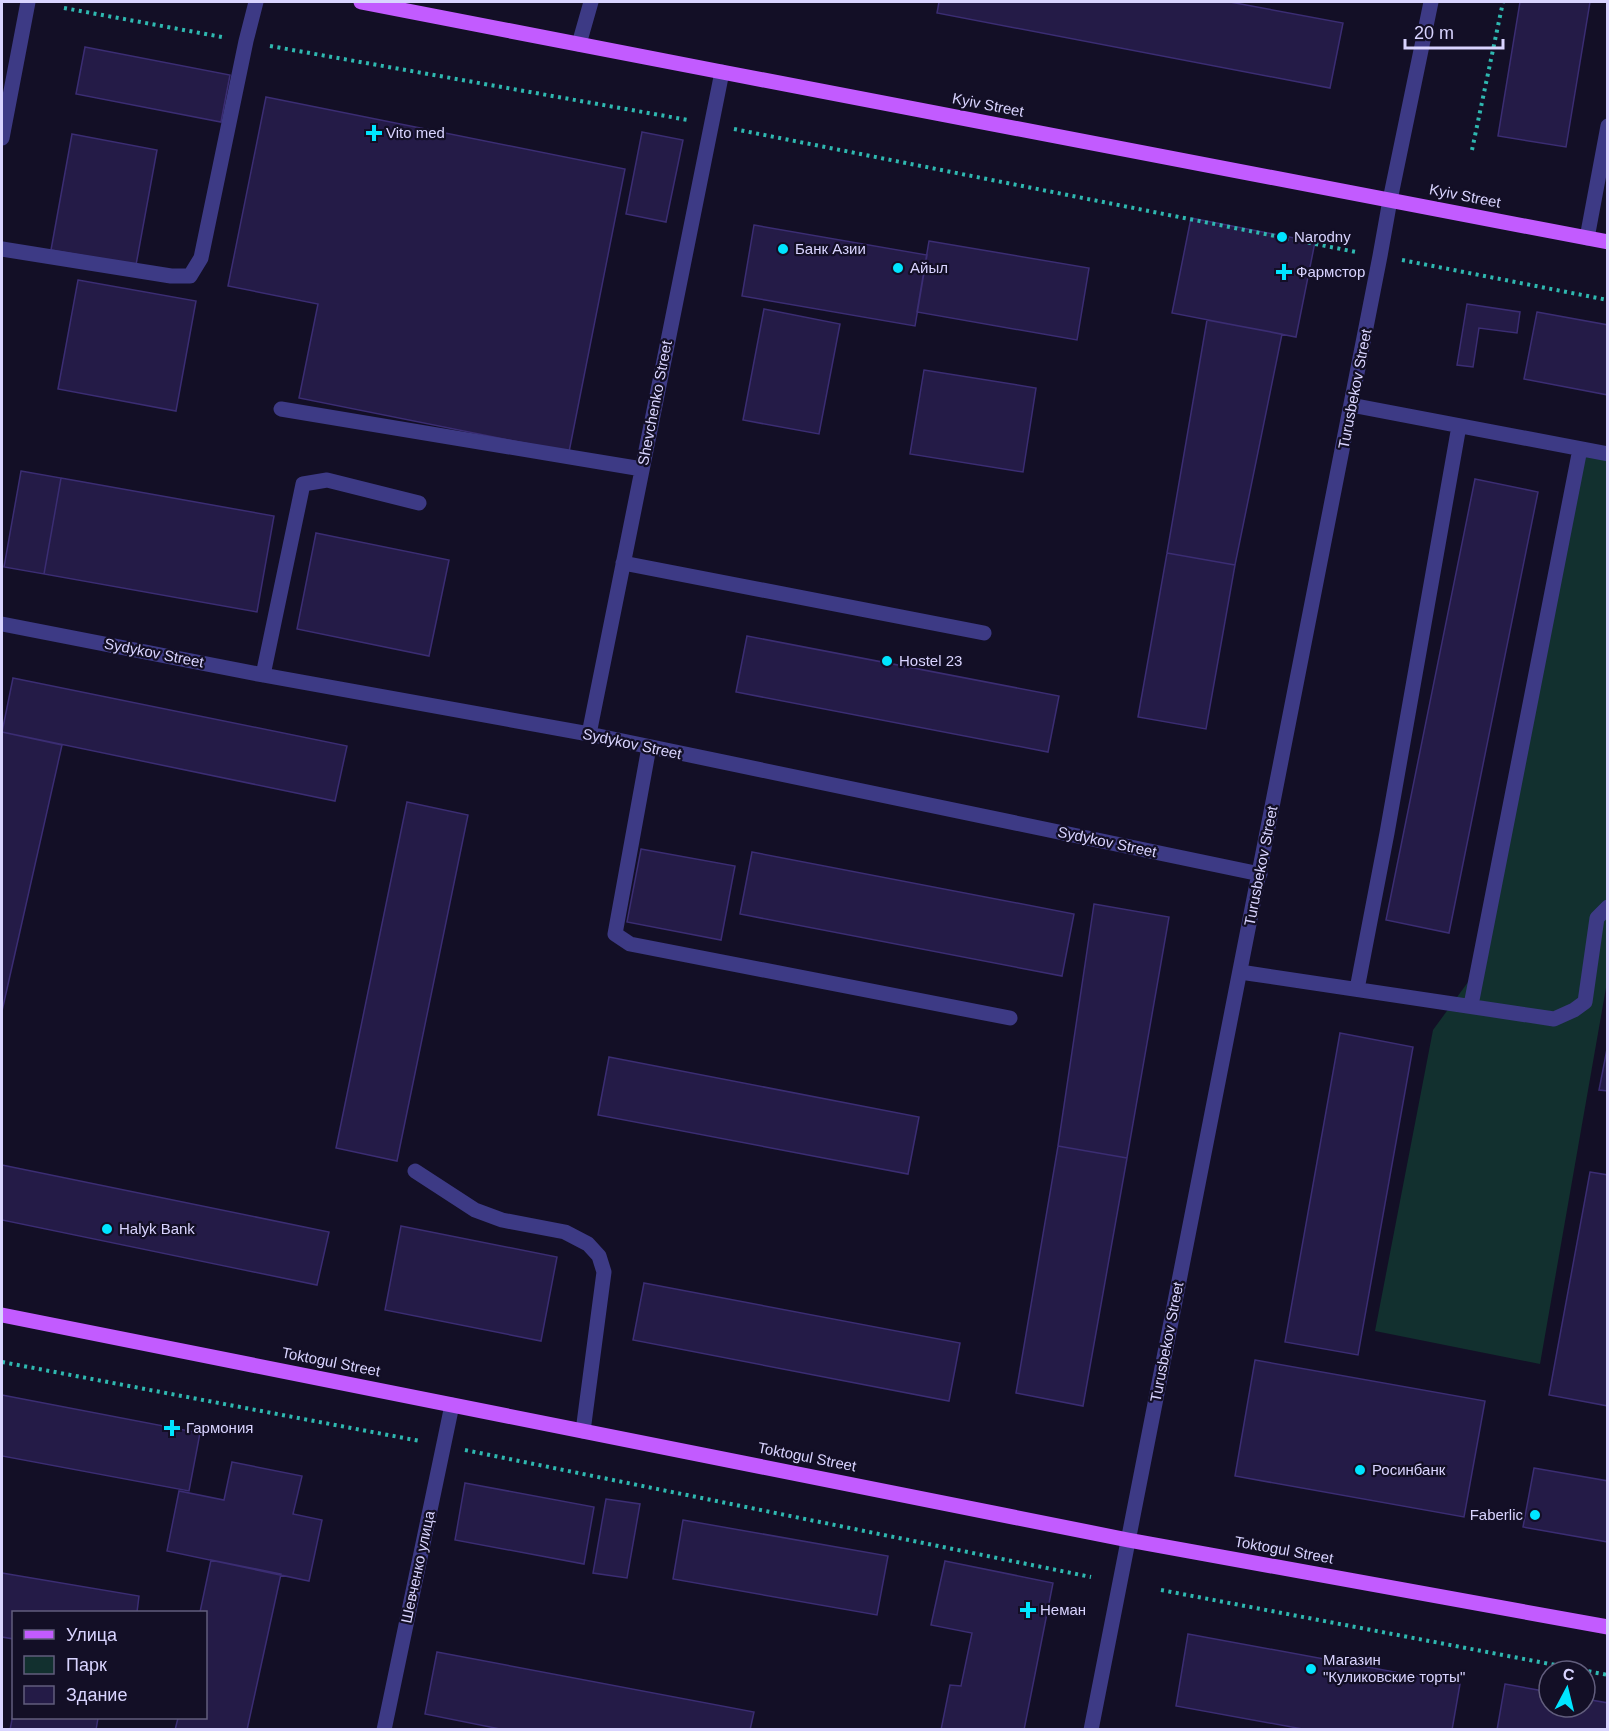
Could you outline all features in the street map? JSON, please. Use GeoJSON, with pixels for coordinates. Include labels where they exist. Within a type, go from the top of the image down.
{"type":"FeatureCollection","features":[{"type":"Feature","properties":{"kind":"main road","name":"Kyiv Street"},"geometry":{"type":"LineString","coordinates":[[361,2],[1608,242]]}},
{"type":"Feature","properties":{"kind":"main road","name":"Toktogul Street"},"geometry":{"type":"LineString","coordinates":[[2,1315],[1128,1540],[1608,1627]]}},
{"type":"Feature","properties":{"kind":"street"},"geometry":{"type":"LineString","coordinates":[[2,138],[28,2]]}},
{"type":"Feature","properties":{"kind":"street"},"geometry":{"type":"LineString","coordinates":[[2,249],[171,276],[190,276],[201,258],[256,2]]}},
{"type":"Feature","properties":{"kind":"street"},"geometry":{"type":"LineString","coordinates":[[579,44],[591,2]]}},
{"type":"Feature","properties":{"kind":"street","name":"Turusbekov Street"},"geometry":{"type":"LineString","coordinates":[[1091,1730],[1390,200],[1431,2]]}},
{"type":"Feature","properties":{"kind":"street","name":"Shevchenko Street"},"geometry":{"type":"LineString","coordinates":[[589,734],[722,72]]}},
{"type":"Feature","properties":{"kind":"street"},"geometry":{"type":"LineString","coordinates":[[1587,238],[1608,126]]}},
{"type":"Feature","properties":{"kind":"street"},"geometry":{"type":"LineString","coordinates":[[1351,405],[1608,454]]}},
{"type":"Feature","properties":{"kind":"street"},"geometry":{"type":"LineString","coordinates":[[281,409],[642,469]]}},
{"type":"Feature","properties":{"kind":"street"},"geometry":{"type":"LineString","coordinates":[[1357,989],[1459,426]]}},
{"type":"Feature","properties":{"kind":"street"},"geometry":{"type":"LineString","coordinates":[[1471,1005],[1581,449]]}},
{"type":"Feature","properties":{"kind":"street"},"geometry":{"type":"LineString","coordinates":[[263,675],[303,484],[327,480],[419,503]]}},
{"type":"Feature","properties":{"kind":"street"},"geometry":{"type":"LineString","coordinates":[[623,563],[984,633]]}},
{"type":"Feature","properties":{"kind":"street","name":"Sydykov Street"},"geometry":{"type":"LineString","coordinates":[[2,624],[263,675],[589,734],[1260,874]]}},
{"type":"Feature","properties":{"kind":"street"},"geometry":{"type":"LineString","coordinates":[[649,747],[615,934],[630,944],[1010,1018]]}},
{"type":"Feature","properties":{"kind":"street"},"geometry":{"type":"LineString","coordinates":[[1240,972],[1554,1019],[1585,1002],[1598,918],[1608,906]]}},
{"type":"Feature","properties":{"kind":"street"},"geometry":{"type":"LineString","coordinates":[[415,1171],[476,1210],[502,1220],[565,1232],[588,1244],[599,1256],[604,1272],[582,1431]]}},
{"type":"Feature","properties":{"kind":"street","name":"Шевченко улица"},"geometry":{"type":"LineString","coordinates":[[384,1730],[452,1405]]}},
{"type":"Feature","properties":{"kind":"path"},"geometry":{"type":"LineString","coordinates":[[1472,150],[1503,2]]}},
{"type":"Feature","properties":{"kind":"path"},"geometry":{"type":"LineString","coordinates":[[64,8],[711,124],[1608,300]]}},
{"type":"Feature","properties":{"kind":"path"},"geometry":{"type":"LineString","coordinates":[[2,1362],[443,1446],[1091,1577]]}},
{"type":"Feature","properties":{"kind":"path"},"geometry":{"type":"LineString","coordinates":[[1161,1590],[1608,1675]]}},
{"type":"Feature","properties":{"kind":"green space"},"geometry":{"type":"Polygon","coordinates":[[[1580,449],[1607,454],[1607,982],[1540,1364],[1375,1331],[1433,1030],[1479,967],[1580,449]]]}},
{"type":"Feature","properties":{"kind":"building"},"geometry":{"type":"Polygon","coordinates":[[[939,2],[1230,2],[1343,23],[1330,88],[937,13],[939,2]]]}},
{"type":"Feature","properties":{"kind":"building"},"geometry":{"type":"Polygon","coordinates":[[[1520,2],[1590,2],[1566,147],[1498,136],[1520,2]]]}},
{"type":"Feature","properties":{"kind":"building"},"geometry":{"type":"Polygon","coordinates":[[[85,47],[230,75],[221,122],[76,94],[85,47]]]}},
{"type":"Feature","properties":{"kind":"building"},"geometry":{"type":"Polygon","coordinates":[[[266,97],[625,169],[569,452],[299,398],[318,304],[228,286],[266,97]]]}},
{"type":"Feature","properties":{"kind":"building"},"geometry":{"type":"Polygon","coordinates":[[[642,132],[683,140],[666,222],[626,214],[642,132]]]}},
{"type":"Feature","properties":{"kind":"building"},"geometry":{"type":"Polygon","coordinates":[[[72,134],[157,150],[136,265],[51,250],[72,134]]]}},
{"type":"Feature","properties":{"kind":"building"},"geometry":{"type":"Polygon","coordinates":[[[1191,218],[1315,242],[1296,337],[1172,313],[1191,218]]]}},
{"type":"Feature","properties":{"kind":"building"},"geometry":{"type":"Polygon","coordinates":[[[754,225],[927,255],[915,326],[742,296],[754,225]]]}},
{"type":"Feature","properties":{"kind":"building"},"geometry":{"type":"Polygon","coordinates":[[[929,241],[1089,268],[1077,340],[917,312],[929,241]]]}},
{"type":"Feature","properties":{"kind":"building"},"geometry":{"type":"Polygon","coordinates":[[[78,280],[196,301],[176,411],[58,389],[78,280]]]}},
{"type":"Feature","properties":{"kind":"building"},"geometry":{"type":"Polygon","coordinates":[[[1467,304],[1520,312],[1517,333],[1479,328],[1473,367],[1457,365],[1467,304]]]}},
{"type":"Feature","properties":{"kind":"building"},"geometry":{"type":"Polygon","coordinates":[[[764,309],[840,324],[819,434],[743,420],[764,309]]]}},
{"type":"Feature","properties":{"kind":"building"},"geometry":{"type":"Polygon","coordinates":[[[1537,312],[1608,325],[1608,395],[1524,379],[1537,312]]]}},
{"type":"Feature","properties":{"kind":"building"},"geometry":{"type":"Polygon","coordinates":[[[1207,320],[1282,334],[1235,565],[1167,553],[1207,320]]]}},
{"type":"Feature","properties":{"kind":"building"},"geometry":{"type":"Polygon","coordinates":[[[924,370],[1036,388],[1023,472],[910,454],[924,370]]]}},
{"type":"Feature","properties":{"kind":"building"},"geometry":{"type":"Polygon","coordinates":[[[21,471],[61,478],[44,574],[4,567],[21,471]]]}},
{"type":"Feature","properties":{"kind":"building"},"geometry":{"type":"Polygon","coordinates":[[[61,478],[274,516],[257,612],[44,574],[61,478]]]}},
{"type":"Feature","properties":{"kind":"building"},"geometry":{"type":"Polygon","coordinates":[[[1475,479],[1538,492],[1449,933],[1386,920],[1475,479]]]}},
{"type":"Feature","properties":{"kind":"building"},"geometry":{"type":"Polygon","coordinates":[[[316,533],[449,560],[429,656],[297,629],[316,533]]]}},
{"type":"Feature","properties":{"kind":"building"},"geometry":{"type":"Polygon","coordinates":[[[1167,553],[1235,565],[1206,729],[1138,717],[1167,553]]]}},
{"type":"Feature","properties":{"kind":"building"},"geometry":{"type":"Polygon","coordinates":[[[747,636],[1059,696],[1048,752],[736,692],[747,636]]]}},
{"type":"Feature","properties":{"kind":"building"},"geometry":{"type":"Polygon","coordinates":[[[13,678],[347,746],[335,801],[2,732],[13,678]]]}},
{"type":"Feature","properties":{"kind":"building"},"geometry":{"type":"Polygon","coordinates":[[[2,732],[62,745],[2,1011],[2,732]]]}},
{"type":"Feature","properties":{"kind":"building"},"geometry":{"type":"Polygon","coordinates":[[[407,802],[468,815],[397,1161],[336,1148],[407,802]]]}},
{"type":"Feature","properties":{"kind":"building"},"geometry":{"type":"Polygon","coordinates":[[[641,849],[735,866],[721,940],[627,922],[641,849]]]}},
{"type":"Feature","properties":{"kind":"building"},"geometry":{"type":"Polygon","coordinates":[[[752,852],[1074,914],[1062,976],[740,914],[752,852]]]}},
{"type":"Feature","properties":{"kind":"building"},"geometry":{"type":"Polygon","coordinates":[[[1094,904],[1169,917],[1127,1158],[1058,1146],[1094,904]]]}},
{"type":"Feature","properties":{"kind":"building"},"geometry":{"type":"Polygon","coordinates":[[[1340,1033],[1413,1047],[1358,1355],[1285,1342],[1340,1033]]]}},
{"type":"Feature","properties":{"kind":"building"},"geometry":{"type":"Polygon","coordinates":[[[1608,1044],[1608,1091],[1599,1090],[1608,1044]]]}},
{"type":"Feature","properties":{"kind":"building"},"geometry":{"type":"Polygon","coordinates":[[[609,1057],[919,1117],[908,1174],[598,1115],[609,1057]]]}},
{"type":"Feature","properties":{"kind":"building"},"geometry":{"type":"Polygon","coordinates":[[[1058,1146],[1127,1158],[1083,1406],[1016,1393],[1058,1146]]]}},
{"type":"Feature","properties":{"kind":"building"},"geometry":{"type":"Polygon","coordinates":[[[2,1165],[329,1232],[317,1285],[2,1220],[2,1165]]]}},
{"type":"Feature","properties":{"kind":"building"},"geometry":{"type":"Polygon","coordinates":[[[1590,1172],[1608,1175],[1608,1406],[1549,1395],[1590,1172]]]}},
{"type":"Feature","properties":{"kind":"building"},"geometry":{"type":"Polygon","coordinates":[[[401,1226],[557,1257],[541,1341],[385,1310],[401,1226]]]}},
{"type":"Feature","properties":{"kind":"building"},"geometry":{"type":"Polygon","coordinates":[[[644,1283],[960,1343],[949,1401],[633,1340],[644,1283]]]}},
{"type":"Feature","properties":{"kind":"building"},"geometry":{"type":"Polygon","coordinates":[[[1255,1360],[1485,1401],[1464,1517],[1235,1476],[1255,1360]]]}},
{"type":"Feature","properties":{"kind":"building"},"geometry":{"type":"Polygon","coordinates":[[[2,1395],[200,1433],[189,1491],[2,1456],[2,1395]]]}},
{"type":"Feature","properties":{"kind":"building"},"geometry":{"type":"Polygon","coordinates":[[[232,1462],[302,1476],[293,1514],[322,1520],[309,1581],[167,1551],[179,1491],[224,1500],[232,1462]]]}},
{"type":"Feature","properties":{"kind":"building"},"geometry":{"type":"Polygon","coordinates":[[[1534,1468],[1608,1481],[1608,1542],[1523,1527],[1534,1468]]]}},
{"type":"Feature","properties":{"kind":"building"},"geometry":{"type":"Polygon","coordinates":[[[465,1483],[594,1507],[584,1564],[455,1540],[465,1483]]]}},
{"type":"Feature","properties":{"kind":"building"},"geometry":{"type":"Polygon","coordinates":[[[606,1499],[640,1504],[627,1578],[593,1573],[606,1499]]]}},
{"type":"Feature","properties":{"kind":"building"},"geometry":{"type":"Polygon","coordinates":[[[683,1520],[888,1556],[877,1615],[673,1579],[683,1520]]]}},
{"type":"Feature","properties":{"kind":"building"},"geometry":{"type":"Polygon","coordinates":[[[211,1560],[281,1574],[247,1730],[175,1730],[178,1719],[207,1719],[207,1611],[200,1611],[211,1560]]]}},
{"type":"Feature","properties":{"kind":"building"},"geometry":{"type":"Polygon","coordinates":[[[945,1561],[1053,1583],[1024,1730],[941,1730],[950,1685],[961,1686],[972,1633],[931,1625],[945,1561]]]}},
{"type":"Feature","properties":{"kind":"building"},"geometry":{"type":"Polygon","coordinates":[[[2,1573],[139,1596],[137,1611],[12,1611],[12,1639],[2,1637],[2,1573]]]}},
{"type":"Feature","properties":{"kind":"building"},"geometry":{"type":"Polygon","coordinates":[[[1188,1634],[1460,1684],[1452,1730],[1308,1730],[1176,1706],[1188,1634]]]}},
{"type":"Feature","properties":{"kind":"building"},"geometry":{"type":"Polygon","coordinates":[[[437,1652],[754,1712],[750,1730],[505,1730],[425,1714],[437,1652]]]}},
{"type":"Feature","properties":{"kind":"building"},"geometry":{"type":"Polygon","coordinates":[[[1505,1684],[1537,1690],[1537,1719],[1597,1719],[1597,1701],[1608,1703],[1608,1730],[1497,1730],[1505,1684]]]}},
{"type":"Feature","properties":{"kind":"building"},"geometry":{"type":"Polygon","coordinates":[[[12,1719],[98,1719],[96,1730],[10,1730],[12,1719]]]}},
{"type":"Feature","properties":{"kind":"place","name":"Vito med"},"geometry":{"type":"Point","coordinates":[374,133]}},
{"type":"Feature","properties":{"kind":"place","name":"Narodny"},"geometry":{"type":"Point","coordinates":[1282,237]}},
{"type":"Feature","properties":{"kind":"place","name":"Банк Азии"},"geometry":{"type":"Point","coordinates":[783,249]}},
{"type":"Feature","properties":{"kind":"place","name":"Айыл"},"geometry":{"type":"Point","coordinates":[898,268]}},
{"type":"Feature","properties":{"kind":"place","name":"Фармстор"},"geometry":{"type":"Point","coordinates":[1284,272]}},
{"type":"Feature","properties":{"kind":"place","name":"Hostel 23"},"geometry":{"type":"Point","coordinates":[887,661]}},
{"type":"Feature","properties":{"kind":"place","name":"Halyk Bank"},"geometry":{"type":"Point","coordinates":[107,1229]}},
{"type":"Feature","properties":{"kind":"place","name":"Гармония"},"geometry":{"type":"Point","coordinates":[172,1428]}},
{"type":"Feature","properties":{"kind":"place","name":"Росинбанк"},"geometry":{"type":"Point","coordinates":[1360,1470]}},
{"type":"Feature","properties":{"kind":"place","name":"Faberlic"},"geometry":{"type":"Point","coordinates":[1535,1515]}},
{"type":"Feature","properties":{"kind":"place","name":"Неман"},"geometry":{"type":"Point","coordinates":[1028,1610]}},
{"type":"Feature","properties":{"kind":"place","name":"Магазин \"Куликовские торты\""},"geometry":{"type":"Point","coordinates":[1311,1669]}}]}
